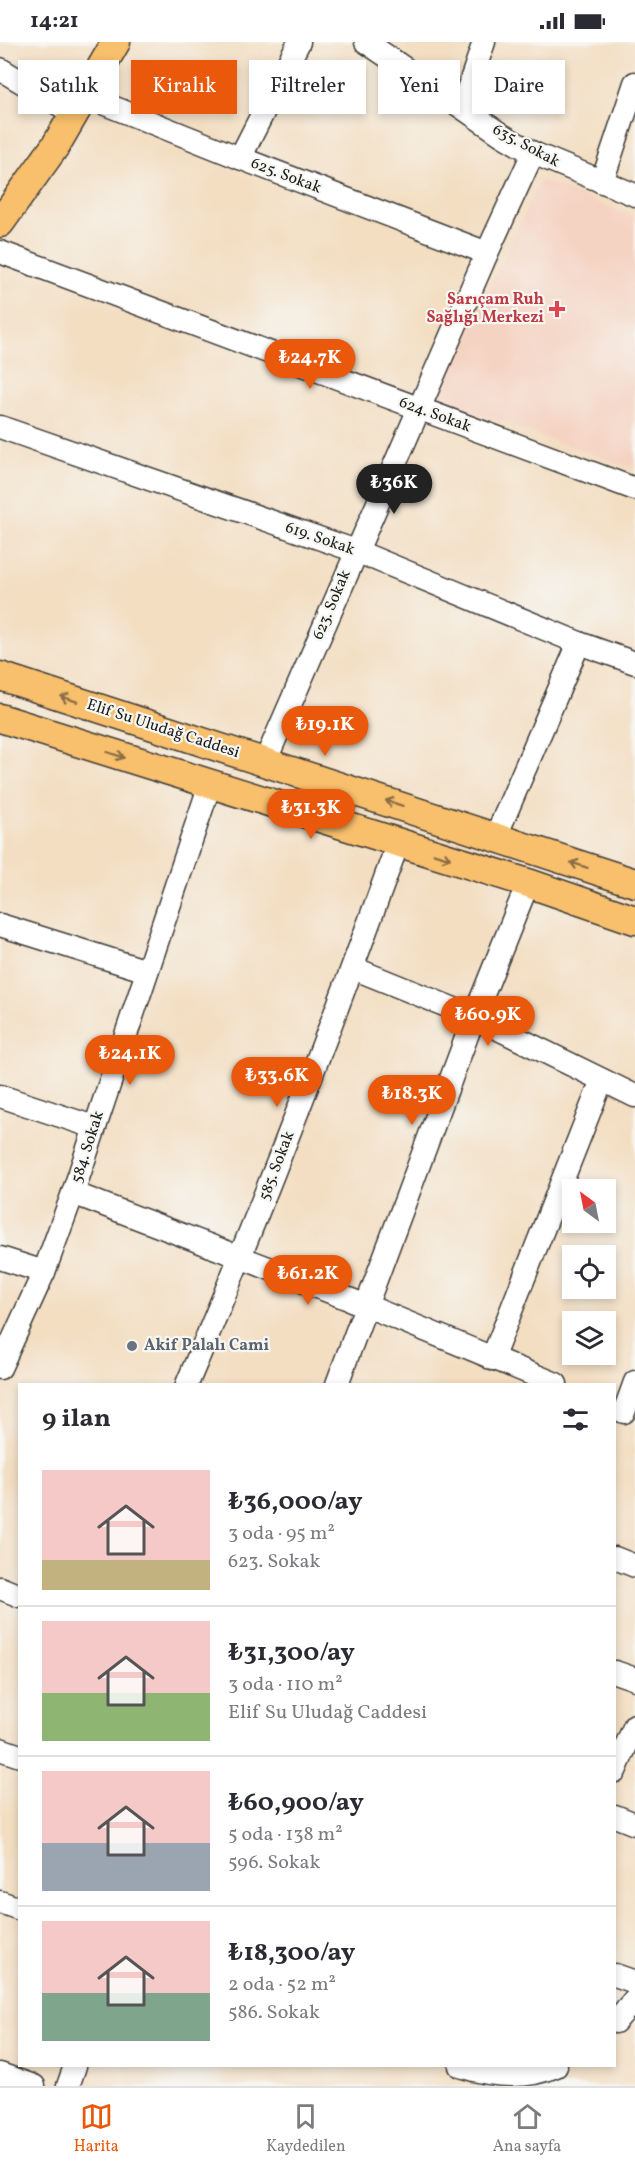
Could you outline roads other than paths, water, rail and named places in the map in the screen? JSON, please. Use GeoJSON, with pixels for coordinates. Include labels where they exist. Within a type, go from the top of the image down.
{"type":"FeatureCollection","features":[{"type":"Feature","properties":{"kind":"main road"},"geometry":{"type":"LineString","coordinates":[[106,60],[116,42]]}},
{"type":"Feature","properties":{"kind":"main road"},"geometry":{"type":"LineString","coordinates":[[0,224],[56,145],[75,114]]}},
{"type":"Feature","properties":{"kind":"main road","name":"Elif Su Uludağ Caddesi"},"geometry":{"type":"LineString","coordinates":[[0,676],[635,883]]}},
{"type":"Feature","properties":{"kind":"main road"},"geometry":{"type":"LineString","coordinates":[[0,718],[528,883],[635,920]]}},
{"type":"Feature","properties":{"kind":"street"},"geometry":{"type":"LineString","coordinates":[[240,158],[299,42]]}},
{"type":"Feature","properties":{"kind":"street","name":"635. Sokak"},"geometry":{"type":"LineString","coordinates":[[366,42],[533,153],[635,195]]}},
{"type":"Feature","properties":{"kind":"street"},"geometry":{"type":"LineString","coordinates":[[462,107],[484,42]]}},
{"type":"Feature","properties":{"kind":"street","name":"625. Sokak"},"geometry":{"type":"LineString","coordinates":[[0,69],[18,77]]}},
{"type":"Feature","properties":{"kind":"street"},"geometry":{"type":"LineString","coordinates":[[602,182],[635,83]]}},
{"type":"Feature","properties":{"kind":"street","name":"625. Sokak"},"geometry":{"type":"LineString","coordinates":[[107,114],[240,158],[487,253]]}},
{"type":"Feature","properties":{"kind":"street","name":"623. Sokak"},"geometry":{"type":"LineString","coordinates":[[265,762],[487,253],[533,153]]}},
{"type":"Feature","properties":{"kind":"street","name":"624. Sokak"},"geometry":{"type":"LineString","coordinates":[[0,252],[635,489]]}},
{"type":"Feature","properties":{"kind":"street","name":"619. Sokak"},"geometry":{"type":"LineString","coordinates":[[0,427],[356,551],[579,643],[635,663]]}},
{"type":"Feature","properties":{"kind":"street"},"geometry":{"type":"LineString","coordinates":[[496,836],[579,643]]}},
{"type":"Feature","properties":{"kind":"street","name":"584. Sokak"},"geometry":{"type":"LineString","coordinates":[[0,1368],[44,1272],[73,1193],[210,784]]}},
{"type":"Feature","properties":{"kind":"street","name":"585. Sokak"},"geometry":{"type":"LineString","coordinates":[[187,1383],[241,1258],[353,968],[398,843]]}},
{"type":"Feature","properties":{"kind":"street"},"geometry":{"type":"LineString","coordinates":[[337,1383],[474,1017],[528,883]]}},
{"type":"Feature","properties":{"kind":"street"},"geometry":{"type":"LineString","coordinates":[[0,925],[147,971]]}},
{"type":"Feature","properties":{"kind":"street"},"geometry":{"type":"LineString","coordinates":[[353,968],[474,1017],[635,1096]]}},
{"type":"Feature","properties":{"kind":"street"},"geometry":{"type":"LineString","coordinates":[[492,1359],[602,1080]]}},
{"type":"Feature","properties":{"kind":"street"},"geometry":{"type":"LineString","coordinates":[[0,1096],[94,1127]]}},
{"type":"Feature","properties":{"kind":"street"},"geometry":{"type":"LineString","coordinates":[[73,1193],[367,1306],[553,1383]]}},
{"type":"Feature","properties":{"kind":"street"},"geometry":{"type":"LineString","coordinates":[[0,1258],[44,1272]]}},
{"type":"Feature","properties":{"kind":"street"},"geometry":{"type":"LineString","coordinates":[[625,1412],[635,1382]]}},
{"type":"Feature","properties":{"kind":"street"},"geometry":{"type":"LineString","coordinates":[[616,1558],[635,1566]]}},
{"type":"Feature","properties":{"kind":"street"},"geometry":{"type":"LineString","coordinates":[[0,1588],[18,1595]]}},
{"type":"Feature","properties":{"kind":"street"},"geometry":{"type":"LineString","coordinates":[[616,1672],[635,1679]]}},
{"type":"Feature","properties":{"kind":"street"},"geometry":{"type":"LineString","coordinates":[[616,1769],[635,1725]]}},
{"type":"Feature","properties":{"kind":"street"},"geometry":{"type":"LineString","coordinates":[[0,1749],[18,1755]]}},
{"type":"Feature","properties":{"kind":"street"},"geometry":{"type":"LineString","coordinates":[[616,1816],[635,1824]]}},
{"type":"Feature","properties":{"kind":"street"},"geometry":{"type":"LineString","coordinates":[[0,1902],[18,1908]]}},
{"type":"Feature","properties":{"kind":"street"},"geometry":{"type":"LineString","coordinates":[[616,1975],[635,1982]]}},
{"type":"Feature","properties":{"kind":"street"},"geometry":{"type":"LineString","coordinates":[[616,2021],[635,1999]]}},
{"type":"Feature","properties":{"kind":"street"},"geometry":{"type":"LineString","coordinates":[[68,2086],[75,2067]]}},
{"type":"Feature","properties":{"kind":"street"},"geometry":{"type":"LineString","coordinates":[[463,2067],[500,2076],[555,2073]]}},
{"type":"Feature","properties":{"kind":"place","name":"Sarıçam Ruh Sağlığı Merkezi"},"geometry":{"type":"Point","coordinates":[557,309]}},
{"type":"Feature","properties":{"kind":"place","name":"Akif Palalı Cami"},"geometry":{"type":"Point","coordinates":[132,1346]}}]}
